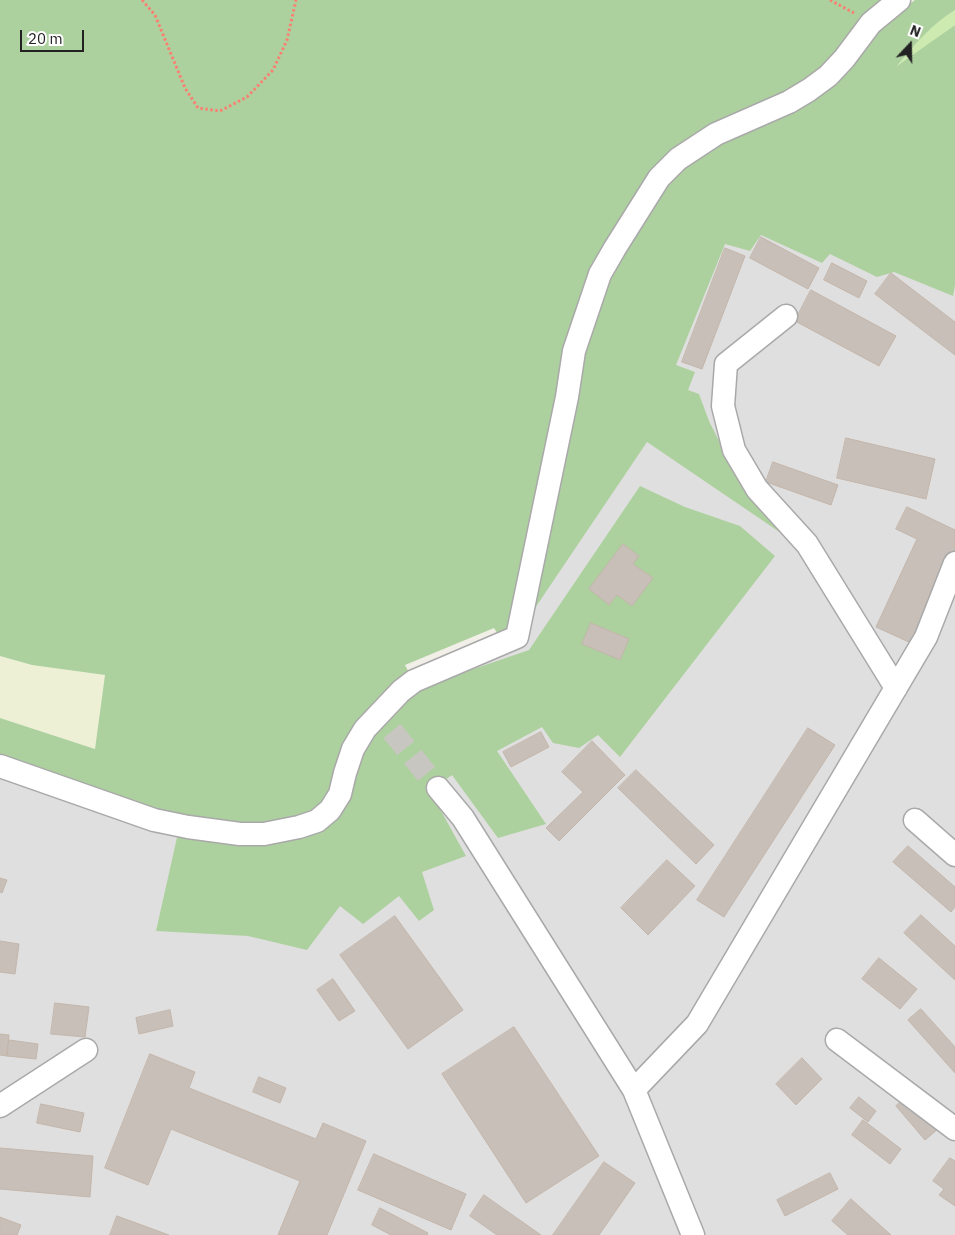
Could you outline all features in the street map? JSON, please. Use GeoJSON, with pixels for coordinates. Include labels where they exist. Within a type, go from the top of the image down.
{"type":"FeatureCollection","features":[{"type":"Feature","properties":{"kind":"street"},"geometry":{"type":"LineString","coordinates":[[0,766],[154,820],[220,833],[264,834],[299,827],[317,821],[330,810],[340,794],[344,773],[353,749],[366,729],[391,700],[414,682],[517,637],[567,397],[574,352],[582,323],[600,274],[659,178],[678,159],[716,134],[789,102],[816,85],[844,60],[871,22],[899,0]]}},
{"type":"Feature","properties":{"kind":"street"},"geometry":{"type":"LineString","coordinates":[[786,316],[726,364],[723,406],[734,450],[758,489],[807,544],[896,688]]}},
{"type":"Feature","properties":{"kind":"street"},"geometry":{"type":"LineString","coordinates":[[634,1090],[697,1024],[926,637],[955,563]]}},
{"type":"Feature","properties":{"kind":"street"},"geometry":{"type":"LineString","coordinates":[[438,788],[463,818],[634,1090],[693,1235]]}},
{"type":"Feature","properties":{"kind":"street"},"geometry":{"type":"LineString","coordinates":[[914,820],[955,854]]}},
{"type":"Feature","properties":{"kind":"street"},"geometry":{"type":"LineString","coordinates":[[837,1040],[955,1129]]}},
{"type":"Feature","properties":{"kind":"street"},"geometry":{"type":"LineString","coordinates":[[0,1106],[86,1050]]}},
{"type":"Feature","properties":{"kind":"path"},"geometry":{"type":"LineString","coordinates":[[142,0],[155,14],[185,88],[198,108],[220,111],[247,97],[273,70],[287,40],[296,0]]}},
{"type":"Feature","properties":{"kind":"shaded area"},"geometry":{"type":"Polygon","coordinates":[[[730,212],[955,231],[955,1235],[0,1235],[0,749],[142,792],[502,633],[730,212]]]}},
{"type":"Feature","properties":{"kind":"green space"},"geometry":{"type":"Polygon","coordinates":[[[0,0],[889,0],[823,66],[806,79],[773,99],[720,124],[606,244],[511,630],[499,636],[494,628],[405,665],[412,678],[316,811],[259,828],[191,823],[0,760],[0,718],[95,749],[105,675],[32,665],[0,656],[0,0]]]}},
{"type":"Feature","properties":{"kind":"green space"},"geometry":{"type":"Polygon","coordinates":[[[915,0],[955,0],[955,10],[931,29],[897,66],[955,25],[955,285],[953,296],[894,272],[877,277],[830,254],[822,263],[761,235],[750,251],[725,244],[676,365],[695,372],[688,390],[699,394],[709,421],[725,453],[785,529],[781,533],[647,442],[533,611],[581,355],[607,279],[670,178],[726,134],[915,0]]]}},
{"type":"Feature","properties":{"kind":"green space"},"geometry":{"type":"Polygon","coordinates":[[[955,10],[955,25],[896,68],[922,36],[955,10]]]}},
{"type":"Feature","properties":{"kind":"green space"},"geometry":{"type":"Polygon","coordinates":[[[640,486],[685,507],[740,526],[775,556],[620,757],[598,735],[579,748],[553,743],[542,727],[497,751],[546,824],[498,838],[452,775],[430,791],[466,856],[422,872],[434,910],[419,921],[399,896],[363,924],[340,906],[307,950],[248,936],[156,931],[178,833],[288,837],[352,773],[369,741],[394,709],[424,686],[529,650],[640,486]]]}},
{"type":"Feature","properties":{"kind":"green space"},"geometry":{"type":"Polygon","coordinates":[[[0,656],[32,665],[105,675],[95,749],[0,718],[0,656]]]}},
{"type":"Feature","properties":{"kind":"building"},"geometry":{"type":"Polygon","coordinates":[[[761,237],[819,268],[808,289],[750,258],[761,237]]]}},
{"type":"Feature","properties":{"kind":"building"},"geometry":{"type":"Polygon","coordinates":[[[725,248],[745,256],[702,369],[682,362],[725,248]]]}},
{"type":"Feature","properties":{"kind":"building"},"geometry":{"type":"Polygon","coordinates":[[[832,263],[867,281],[859,298],[824,280],[832,263]]]}},
{"type":"Feature","properties":{"kind":"building"},"geometry":{"type":"Polygon","coordinates":[[[891,273],[955,322],[955,355],[875,294],[891,273]]]}},
{"type":"Feature","properties":{"kind":"building"},"geometry":{"type":"Polygon","coordinates":[[[811,290],[896,336],[879,366],[795,321],[811,290]]]}},
{"type":"Feature","properties":{"kind":"building"},"geometry":{"type":"Polygon","coordinates":[[[846,438],[935,459],[926,499],[837,478],[846,438]]]}},
{"type":"Feature","properties":{"kind":"building"},"geometry":{"type":"Polygon","coordinates":[[[773,462],[838,485],[831,505],[766,482],[773,462]]]}},
{"type":"Feature","properties":{"kind":"building"},"geometry":{"type":"Polygon","coordinates":[[[907,507],[955,530],[955,549],[911,643],[876,627],[917,539],[896,529],[907,507]]]}},
{"type":"Feature","properties":{"kind":"building"},"geometry":{"type":"Polygon","coordinates":[[[623,544],[639,556],[633,564],[653,578],[632,606],[617,595],[609,605],[589,589],[623,544]]]}},
{"type":"Feature","properties":{"kind":"building"},"geometry":{"type":"Polygon","coordinates":[[[591,623],[629,639],[620,660],[582,644],[591,623]]]}},
{"type":"Feature","properties":{"kind":"building"},"geometry":{"type":"Polygon","coordinates":[[[808,728],[835,745],[724,917],[697,900],[808,728]]]}},
{"type":"Feature","properties":{"kind":"building"},"geometry":{"type":"Polygon","coordinates":[[[541,732],[549,747],[511,767],[503,752],[541,732]]]}},
{"type":"Feature","properties":{"kind":"building"},"geometry":{"type":"Polygon","coordinates":[[[592,741],[625,775],[559,841],[546,828],[583,792],[562,772],[592,741]]]}},
{"type":"Feature","properties":{"kind":"building"},"geometry":{"type":"Polygon","coordinates":[[[636,770],[714,845],[696,864],[618,788],[636,770]]]}},
{"type":"Feature","properties":{"kind":"building"},"geometry":{"type":"Polygon","coordinates":[[[908,846],[955,887],[955,907],[951,912],[893,862],[908,846]]]}},
{"type":"Feature","properties":{"kind":"building"},"geometry":{"type":"Polygon","coordinates":[[[667,860],[695,886],[648,935],[621,908],[667,860]]]}},
{"type":"Feature","properties":{"kind":"building"},"geometry":{"type":"Polygon","coordinates":[[[0,878],[7,880],[2,893],[0,892],[0,878]]]}},
{"type":"Feature","properties":{"kind":"building"},"geometry":{"type":"Polygon","coordinates":[[[921,915],[955,946],[955,980],[904,933],[921,915]]]}},
{"type":"Feature","properties":{"kind":"building"},"geometry":{"type":"Polygon","coordinates":[[[395,916],[463,1010],[408,1049],[340,955],[395,916]]]}},
{"type":"Feature","properties":{"kind":"building"},"geometry":{"type":"Polygon","coordinates":[[[0,941],[19,944],[15,974],[0,972],[0,941]]]}},
{"type":"Feature","properties":{"kind":"building"},"geometry":{"type":"Polygon","coordinates":[[[879,958],[917,989],[900,1009],[862,979],[879,958]]]}},
{"type":"Feature","properties":{"kind":"building"},"geometry":{"type":"Polygon","coordinates":[[[333,979],[355,1011],[339,1021],[317,990],[333,979]]]}},
{"type":"Feature","properties":{"kind":"building"},"geometry":{"type":"Polygon","coordinates":[[[55,1003],[89,1007],[85,1037],[51,1034],[55,1003]]]}},
{"type":"Feature","properties":{"kind":"building"},"geometry":{"type":"Polygon","coordinates":[[[921,1009],[955,1047],[955,1073],[908,1020],[921,1009]]]}},
{"type":"Feature","properties":{"kind":"building"},"geometry":{"type":"Polygon","coordinates":[[[170,1010],[173,1026],[139,1034],[136,1018],[170,1010]]]}},
{"type":"Feature","properties":{"kind":"building"},"geometry":{"type":"Polygon","coordinates":[[[514,1027],[599,1156],[526,1203],[442,1074],[514,1027]]]}},
{"type":"Feature","properties":{"kind":"building"},"geometry":{"type":"Polygon","coordinates":[[[0,1034],[9,1035],[7,1056],[0,1055],[0,1034]]]}},
{"type":"Feature","properties":{"kind":"building"},"geometry":{"type":"Polygon","coordinates":[[[9,1040],[38,1044],[36,1059],[7,1056],[9,1040]]]}},
{"type":"Feature","properties":{"kind":"building"},"geometry":{"type":"Polygon","coordinates":[[[150,1054],[195,1072],[189,1088],[316,1139],[323,1123],[366,1141],[327,1235],[278,1235],[300,1181],[171,1129],[148,1185],[105,1168],[150,1054]]]}},
{"type":"Feature","properties":{"kind":"building"},"geometry":{"type":"Polygon","coordinates":[[[802,1058],[822,1079],[796,1105],[776,1084],[802,1058]]]}},
{"type":"Feature","properties":{"kind":"building"},"geometry":{"type":"Polygon","coordinates":[[[259,1077],[286,1088],[280,1103],[253,1092],[259,1077]]]}},
{"type":"Feature","properties":{"kind":"building"},"geometry":{"type":"Polygon","coordinates":[[[909,1095],[938,1129],[925,1140],[896,1106],[909,1095]]]}},
{"type":"Feature","properties":{"kind":"building"},"geometry":{"type":"Polygon","coordinates":[[[859,1097],[876,1111],[868,1122],[850,1108],[859,1097]]]}},
{"type":"Feature","properties":{"kind":"building"},"geometry":{"type":"Polygon","coordinates":[[[41,1104],[84,1113],[80,1132],[37,1123],[41,1104]]]}},
{"type":"Feature","properties":{"kind":"building"},"geometry":{"type":"Polygon","coordinates":[[[863,1120],[901,1149],[890,1164],[852,1135],[863,1120]]]}},
{"type":"Feature","properties":{"kind":"building"},"geometry":{"type":"Polygon","coordinates":[[[0,1148],[93,1156],[90,1197],[0,1189],[0,1148]]]}},
{"type":"Feature","properties":{"kind":"building"},"geometry":{"type":"Polygon","coordinates":[[[374,1154],[466,1194],[451,1230],[358,1190],[374,1154]]]}},
{"type":"Feature","properties":{"kind":"building"},"geometry":{"type":"Polygon","coordinates":[[[950,1158],[955,1161],[955,1206],[939,1195],[944,1189],[933,1181],[950,1158]]]}},
{"type":"Feature","properties":{"kind":"building"},"geometry":{"type":"Polygon","coordinates":[[[604,1162],[635,1183],[599,1235],[553,1235],[604,1162]]]}},
{"type":"Feature","properties":{"kind":"building"},"geometry":{"type":"Polygon","coordinates":[[[830,1173],[838,1189],[785,1216],[777,1200],[830,1173]]]}},
{"type":"Feature","properties":{"kind":"building"},"geometry":{"type":"Polygon","coordinates":[[[484,1195],[541,1235],[497,1235],[470,1216],[484,1195]]]}},
{"type":"Feature","properties":{"kind":"building"},"geometry":{"type":"Polygon","coordinates":[[[851,1199],[891,1235],[848,1235],[832,1221],[851,1199]]]}},
{"type":"Feature","properties":{"kind":"building"},"geometry":{"type":"Polygon","coordinates":[[[380,1208],[428,1233],[427,1235],[391,1235],[372,1225],[380,1208]]]}},
{"type":"Feature","properties":{"kind":"building"},"geometry":{"type":"Polygon","coordinates":[[[117,1216],[169,1235],[110,1235],[117,1216]]]}},
{"type":"Feature","properties":{"kind":"building"},"geometry":{"type":"Polygon","coordinates":[[[0,1217],[21,1225],[17,1235],[0,1235],[0,1217]]]}},
{"type":"Feature","properties":{"kind":"tunnel"},"geometry":{"type":"LineString","coordinates":[[392,731],[438,788]]}}]}
